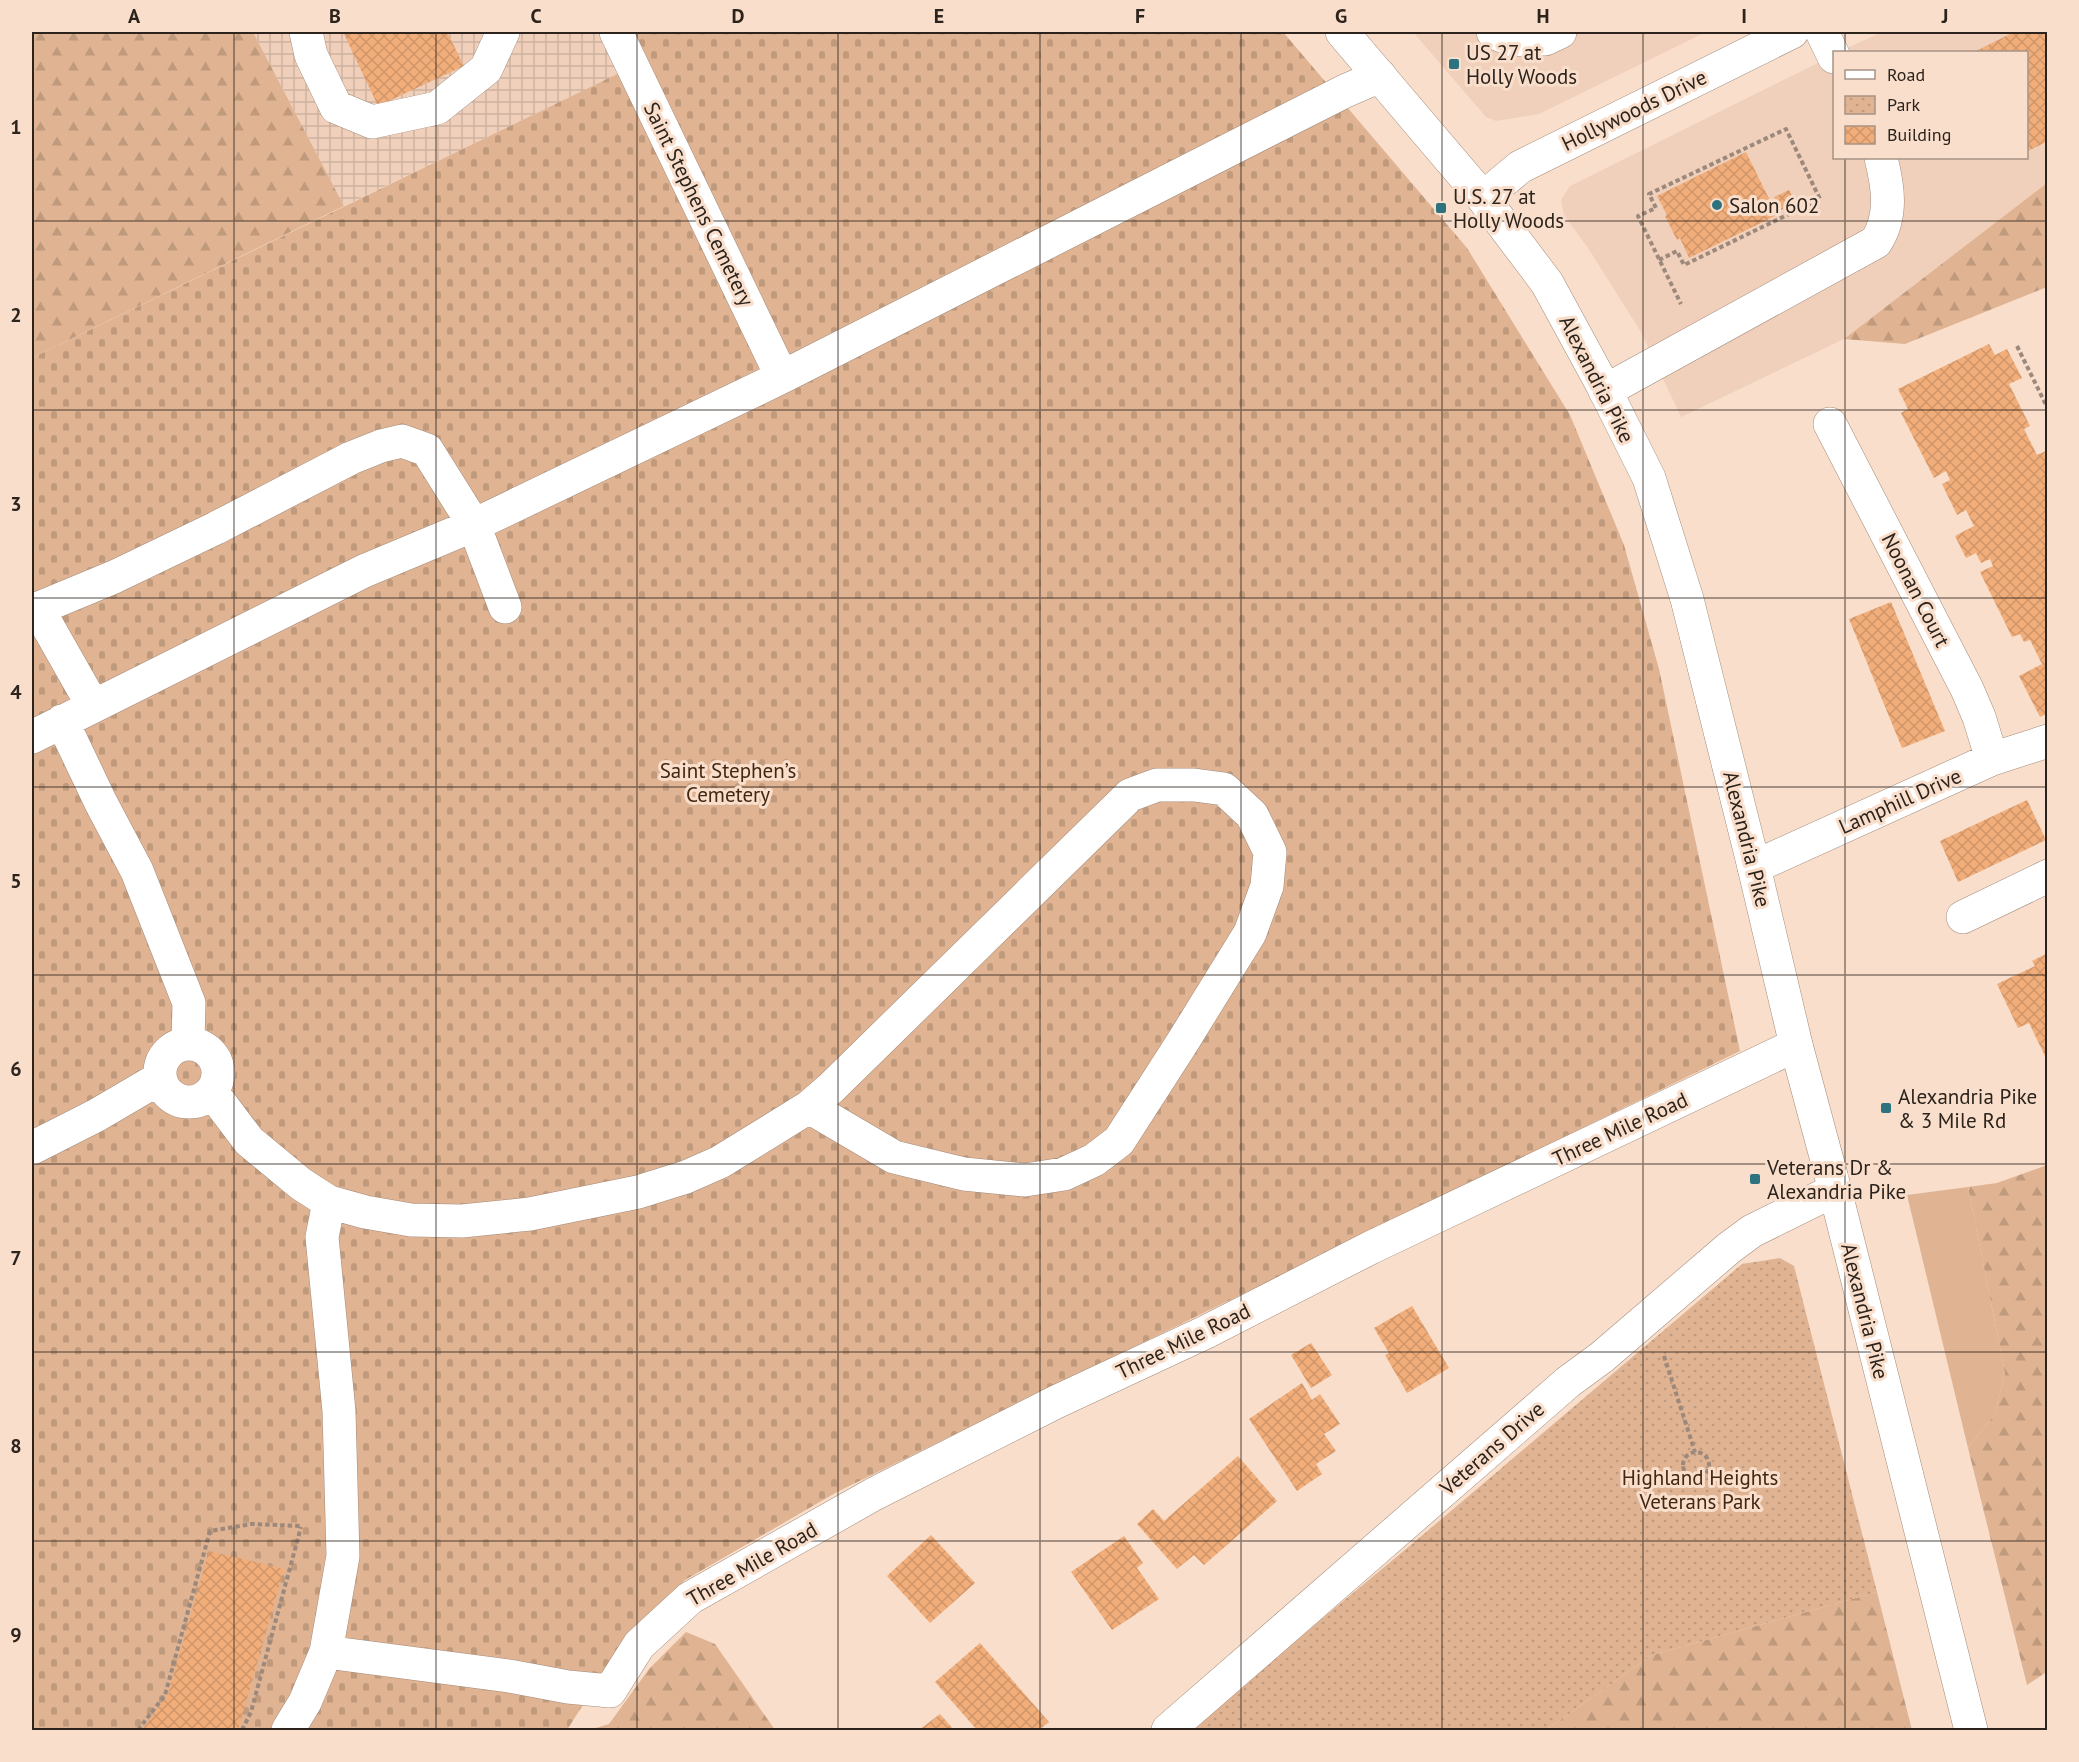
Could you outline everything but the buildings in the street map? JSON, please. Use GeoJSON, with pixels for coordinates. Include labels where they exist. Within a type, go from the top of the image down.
{"type":"FeatureCollection","features":[{"type":"Feature","properties":{"kind":"street"},"geometry":{"type":"LineString","coordinates":[[306,32],[311,55],[336,107],[372,122],[437,108],[486,69],[503,32]]}},
{"type":"Feature","properties":{"kind":"street","name":"Saint Stephens Cemetery"},"geometry":{"type":"LineString","coordinates":[[616,32],[782,376]]}},
{"type":"Feature","properties":{"kind":"street","name":"Alexandria Pike"},"geometry":{"type":"LineString","coordinates":[[1342,32],[1483,198],[1547,283],[1605,391],[1648,478],[1687,599],[1796,1045],[1835,1190],[1971,1731]]}},
{"type":"Feature","properties":{"kind":"street"},"geometry":{"type":"LineString","coordinates":[[1493,32],[1512,40],[1545,39],[1560,32]]}},
{"type":"Feature","properties":{"kind":"street","name":"Hollywoods Drive"},"geometry":{"type":"LineString","coordinates":[[1483,198],[1520,167],[1792,32]]}},
{"type":"Feature","properties":{"kind":"street"},"geometry":{"type":"LineString","coordinates":[[1822,32],[1833,55]]}},
{"type":"Feature","properties":{"kind":"street"},"geometry":{"type":"LineString","coordinates":[[32,737],[364,571],[474,525],[782,376],[1345,91],[1380,76]]}},
{"type":"Feature","properties":{"kind":"street"},"geometry":{"type":"LineString","coordinates":[[1605,391],[1876,242],[1882,232],[1887,213],[1888,184],[1881,159]]}},
{"type":"Feature","properties":{"kind":"street","name":"Noonan Court"},"geometry":{"type":"LineString","coordinates":[[1830,424],[1967,689],[1979,717],[1992,759]]}},
{"type":"Feature","properties":{"kind":"street"},"geometry":{"type":"LineString","coordinates":[[93,706],[35,610],[114,577],[216,528],[351,458],[381,446],[402,441],[427,450],[474,525],[505,607]]}},
{"type":"Feature","properties":{"kind":"street"},"geometry":{"type":"LineString","coordinates":[[62,721],[141,881],[189,1004],[188,1043]]}},
{"type":"Feature","properties":{"kind":"street","name":"Lamphill Drive"},"geometry":{"type":"LineString","coordinates":[[1754,867],[1992,759],[2048,741]]}},
{"type":"Feature","properties":{"kind":"street"},"geometry":{"type":"LineString","coordinates":[[212,1092],[249,1141],[301,1184],[328,1202],[365,1212],[411,1220],[462,1221],[530,1214],[638,1192],[686,1177],[720,1162],[809,1107],[1130,795],[1157,785],[1194,785],[1224,789],[1252,815],[1270,852],[1267,886],[1250,933],[1119,1141],[1094,1160],[1064,1174],[1025,1180],[964,1174],[894,1157],[809,1107]]}},
{"type":"Feature","properties":{"kind":"street"},"geometry":{"type":"LineString","coordinates":[[1964,917],[2048,876]]}},
{"type":"Feature","properties":{"kind":"street"},"geometry":{"type":"LineString","coordinates":[[188,1043],[205,1048],[216,1060],[219,1076],[212,1092],[198,1101],[181,1101],[167,1093],[160,1078],[162,1061],[172,1048],[188,1043]]}},
{"type":"Feature","properties":{"kind":"street","name":"Three Mile Road"},"geometry":{"type":"LineString","coordinates":[[326,1652],[509,1676],[568,1688],[610,1691],[639,1645],[690,1598],[874,1494],[1056,1402],[1206,1332],[1370,1248],[1796,1045]]}},
{"type":"Feature","properties":{"kind":"street"},"geometry":{"type":"LineString","coordinates":[[32,1149],[98,1115],[160,1078]]}},
{"type":"Feature","properties":{"kind":"street","name":"Veterans Drive"},"geometry":{"type":"LineString","coordinates":[[1168,1731],[1568,1382],[1602,1357],[1729,1248],[1752,1232],[1835,1190]]}},
{"type":"Feature","properties":{"kind":"street"},"geometry":{"type":"LineString","coordinates":[[288,1731],[305,1702],[326,1652],[343,1556],[339,1411],[322,1237],[328,1202]]}},
{"type":"Feature","properties":{"kind":"path"},"geometry":{"type":"LineString","coordinates":[[1659,260],[1677,251],[1683,265],[1820,199],[1786,129],[1649,194],[1656,208],[1638,216],[1659,260],[1698,340]]}},
{"type":"Feature","properties":{"kind":"path"},"geometry":{"type":"LineString","coordinates":[[2017,346],[2048,409]]}},
{"type":"Feature","properties":{"kind":"path"},"geometry":{"type":"LineString","coordinates":[[1651,1316],[1695,1452]]}},
{"type":"Feature","properties":{"kind":"path"},"geometry":{"type":"LineString","coordinates":[[1695,1452],[1707,1457],[1709,1464],[1704,1476],[1698,1478],[1691,1477],[1683,1467],[1688,1455],[1695,1452]]}},
{"type":"Feature","properties":{"kind":"path"},"geometry":{"type":"LineString","coordinates":[[138,1731],[165,1695],[210,1531],[252,1524],[301,1526],[343,1536]]}},
{"type":"Feature","properties":{"kind":"path"},"geometry":{"type":"LineString","coordinates":[[242,1731],[251,1712],[301,1526]]}},
{"type":"Feature","properties":{"kind":"shaded area"},"geometry":{"type":"Polygon","coordinates":[[[253,32],[628,32],[641,63],[344,206],[253,32]]]}},
{"type":"Feature","properties":{"kind":"shaded area"},"geometry":{"type":"Polygon","coordinates":[[[1413,32],[1706,32],[1539,114],[1496,121],[1486,117],[1413,32]]]}},
{"type":"Feature","properties":{"kind":"shaded area"},"geometry":{"type":"Polygon","coordinates":[[[1882,32],[2047,32],[2047,183],[1844,339],[1681,417],[1641,332],[1590,251],[1564,215],[1561,200],[1570,186],[1833,55],[1833,159],[2028,159],[2028,51],[1841,51],[1882,32]]]}},
{"type":"Feature","properties":{"kind":"green space"},"geometry":{"type":"Polygon","coordinates":[[[32,32],[253,32],[344,206],[32,358],[32,32]]]}},
{"type":"Feature","properties":{"kind":"green space","name":"Saint Stephen’s Cemetery"},"geometry":{"type":"Polygon","coordinates":[[[628,32],[1283,32],[1467,248],[1570,415],[1624,545],[1659,669],[1740,1051],[837,1492],[685,1580],[624,1640],[567,1730],[32,1730],[32,358],[640,63],[628,32]]]}},
{"type":"Feature","properties":{"kind":"green space"},"geometry":{"type":"Polygon","coordinates":[[[2047,183],[2047,287],[1905,344],[1844,339],[2047,183]]]}},
{"type":"Feature","properties":{"kind":"green space"},"geometry":{"type":"Polygon","coordinates":[[[2047,1165],[2048,1671],[2027,1685],[1968,1448],[1995,1414],[2005,1373],[1968,1187],[1997,1183],[2047,1165]]]}},
{"type":"Feature","properties":{"kind":"green space"},"geometry":{"type":"Polygon","coordinates":[[[1968,1187],[2005,1373],[1995,1414],[1968,1448],[1907,1195],[1968,1187]]]}},
{"type":"Feature","properties":{"kind":"green space","name":"Highland Heights Veterans Park"},"geometry":{"type":"Polygon","coordinates":[[[1780,1258],[1794,1266],[1877,1592],[1652,1655],[1546,1730],[1188,1730],[1418,1539],[1742,1264],[1780,1258]]]}},
{"type":"Feature","properties":{"kind":"green space"},"geometry":{"type":"Polygon","coordinates":[[[1877,1592],[1912,1730],[1546,1730],[1652,1655],[1877,1592]]]}},
{"type":"Feature","properties":{"kind":"green space"},"geometry":{"type":"Polygon","coordinates":[[[686,1632],[715,1644],[775,1730],[589,1730],[609,1724],[649,1669],[686,1632]]]}},
{"type":"Feature","properties":{"kind":"place","name":"US 27 at Holly Woods"},"geometry":{"type":"Point","coordinates":[1454,64]}},
{"type":"Feature","properties":{"kind":"place","name":"Salon 602"},"geometry":{"type":"Point","coordinates":[1717,205]}},
{"type":"Feature","properties":{"kind":"place","name":"U.S. 27 at Holly Woods"},"geometry":{"type":"Point","coordinates":[1441,208]}},
{"type":"Feature","properties":{"kind":"place","name":"Alexandria Pike & 3 Mile Rd"},"geometry":{"type":"Point","coordinates":[1886,1108]}},
{"type":"Feature","properties":{"kind":"place","name":"Veterans Dr & Alexandria Pike"},"geometry":{"type":"Point","coordinates":[1755,1179]}}]}
